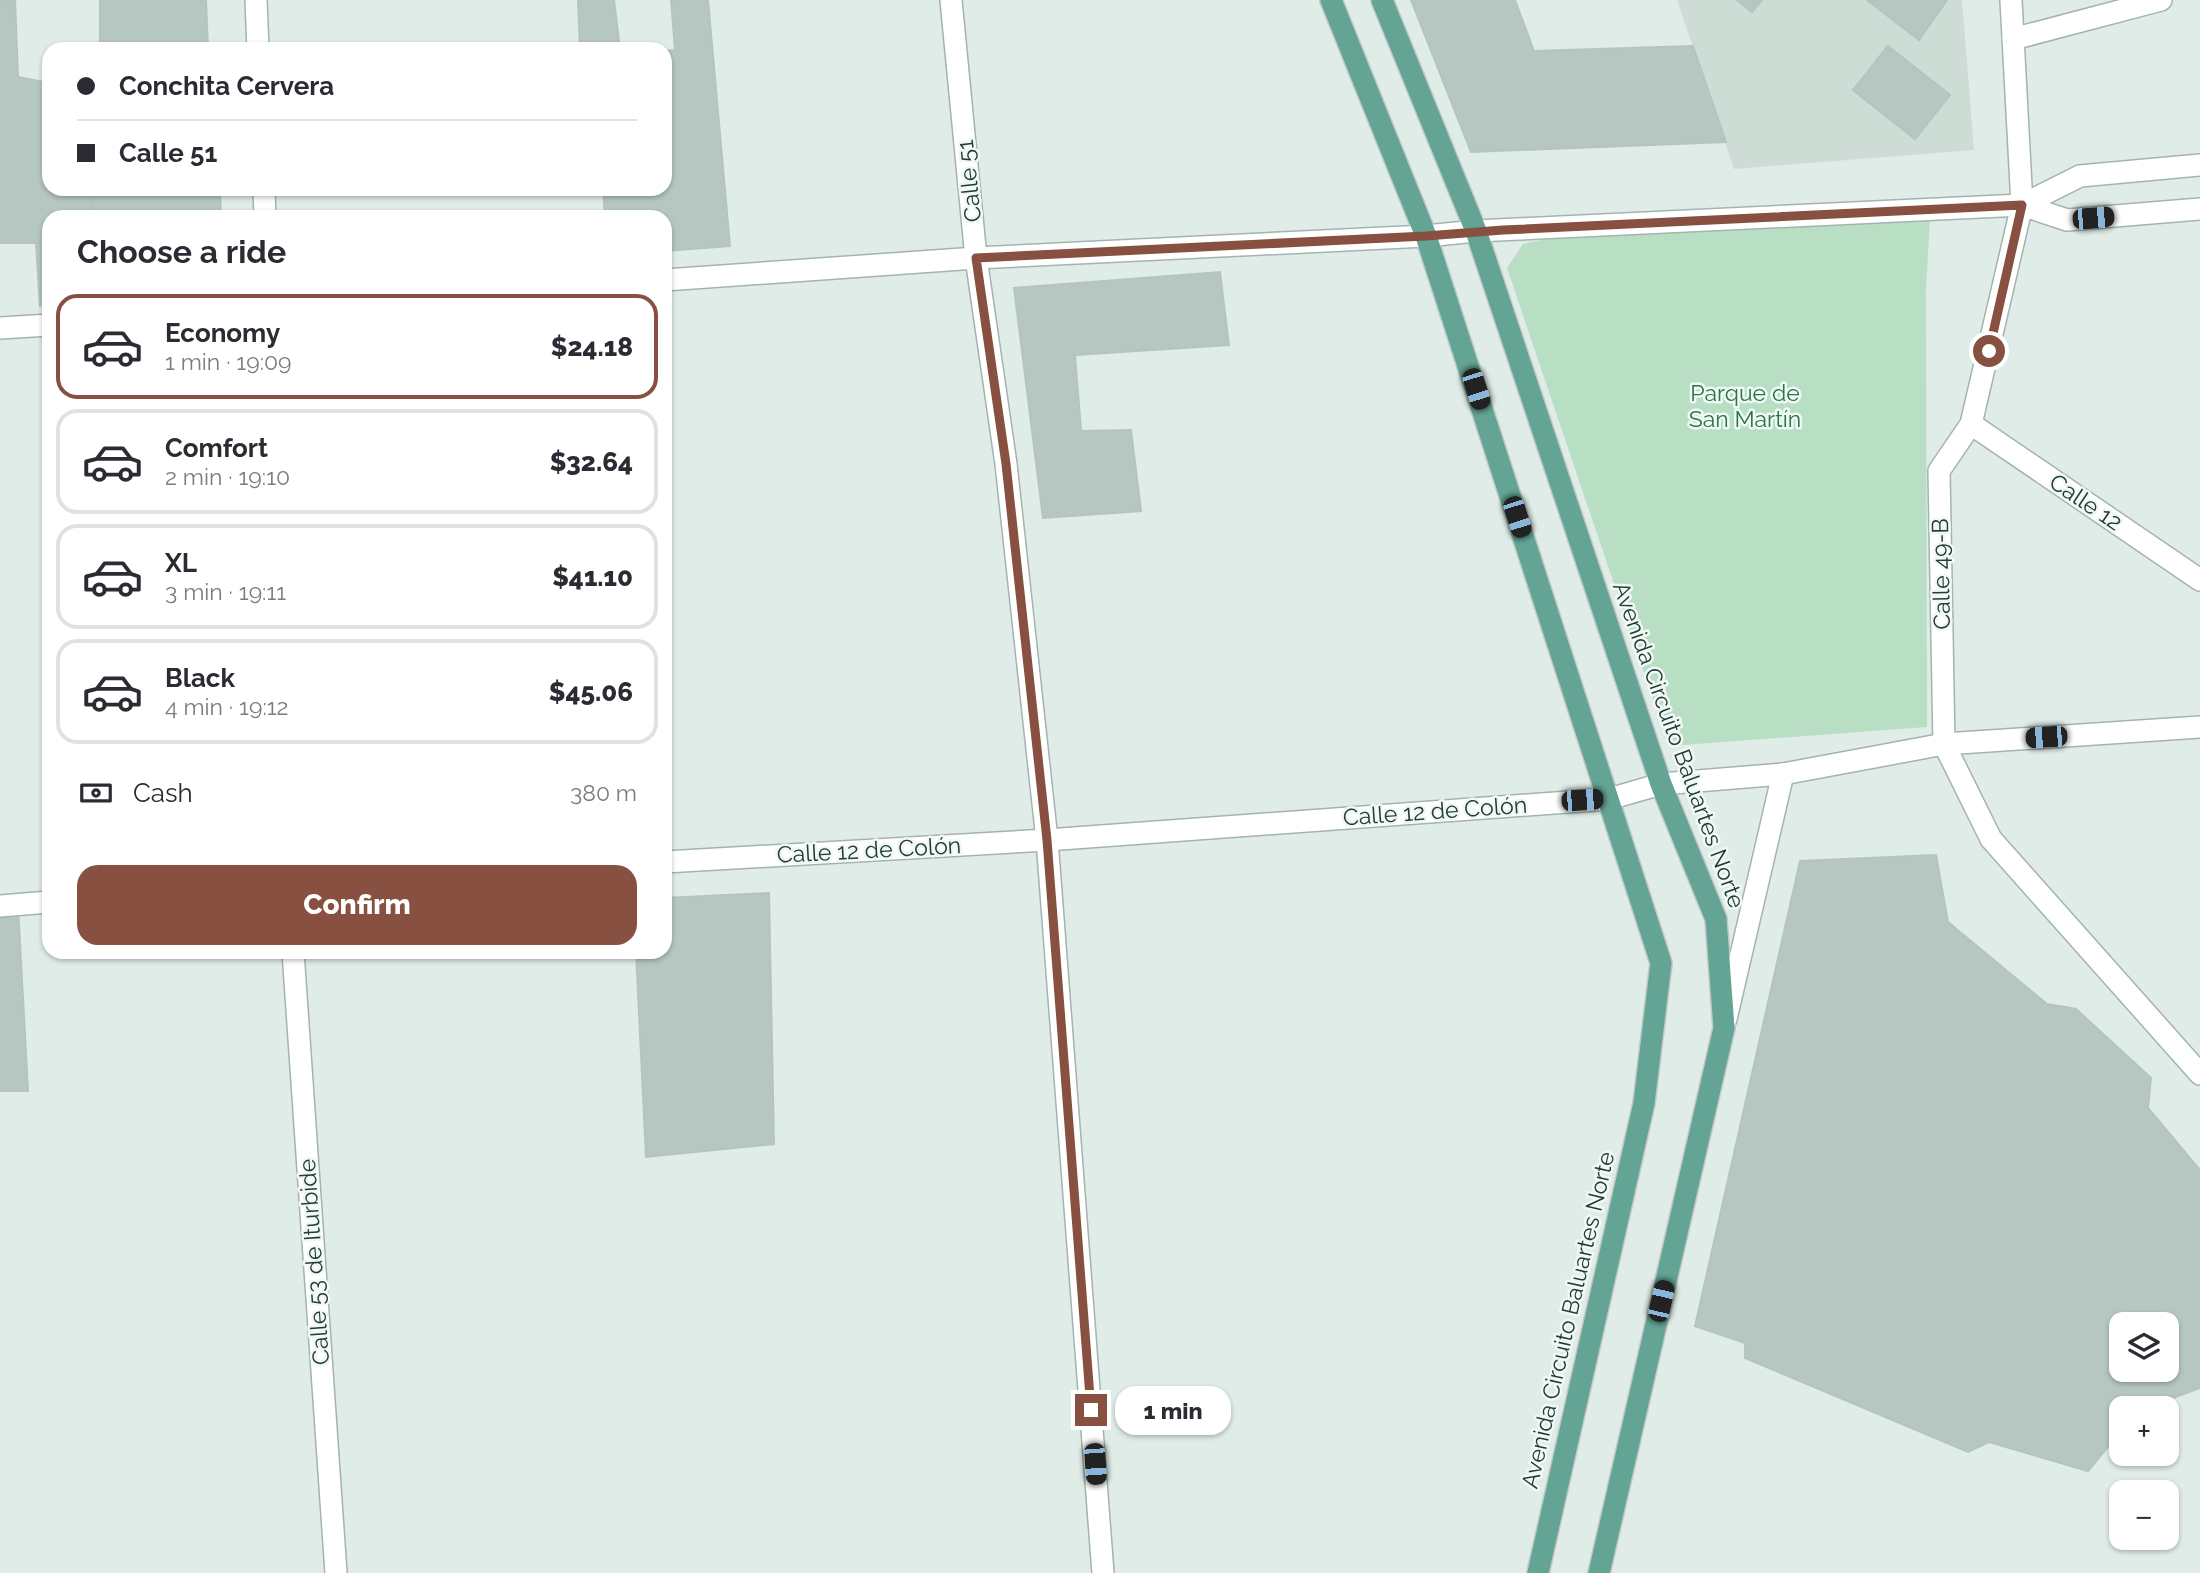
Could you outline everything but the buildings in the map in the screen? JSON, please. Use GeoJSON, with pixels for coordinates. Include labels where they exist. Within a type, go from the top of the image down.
{"type":"FeatureCollection","features":[{"type":"Feature","properties":{"kind":"main road","name":"Avenida Circuito Baluartes Norte"},"geometry":{"type":"LineString","coordinates":[[1332,0],[1426,236],[1661,963],[1644,1102],[1538,1573]]}},
{"type":"Feature","properties":{"kind":"main road","name":"Avenida Circuito Baluartes Norte"},"geometry":{"type":"LineString","coordinates":[[1382,0],[1476,231],[1661,784],[1716,919],[1724,1028],[1599,1573]]}},
{"type":"Feature","properties":{"kind":"street"},"geometry":{"type":"LineString","coordinates":[[256,0],[258,42]]}},
{"type":"Feature","properties":{"kind":"street","name":"Calle 51"},"geometry":{"type":"LineString","coordinates":[[951,0],[976,258],[1006,464],[1047,840],[1103,1573]]}},
{"type":"Feature","properties":{"kind":"street","name":"Calle 49-B"},"geometry":{"type":"LineString","coordinates":[[2011,0],[2022,205],[1972,424],[1939,471],[1944,744],[1991,839],[2200,1074]]}},
{"type":"Feature","properties":{"kind":"street"},"geometry":{"type":"LineString","coordinates":[[2013,39],[2161,0]]}},
{"type":"Feature","properties":{"kind":"street"},"geometry":{"type":"LineString","coordinates":[[2022,205],[2080,176],[2200,164]]}},
{"type":"Feature","properties":{"kind":"street"},"geometry":{"type":"LineString","coordinates":[[672,280],[976,258],[2022,205],[2067,220],[2200,209]]}},
{"type":"Feature","properties":{"kind":"street"},"geometry":{"type":"LineString","coordinates":[[0,328],[42,325]]}},
{"type":"Feature","properties":{"kind":"street","name":"Calle 12"},"geometry":{"type":"LineString","coordinates":[[1972,424],[2200,580]]}},
{"type":"Feature","properties":{"kind":"street","name":"Calle 12 de Colón"},"geometry":{"type":"LineString","coordinates":[[672,862],[1047,840],[1609,799],[1661,784],[1783,774],[1944,744],[2200,727]]}},
{"type":"Feature","properties":{"kind":"street"},"geometry":{"type":"LineString","coordinates":[[1724,1028],[1783,774]]}},
{"type":"Feature","properties":{"kind":"street"},"geometry":{"type":"LineString","coordinates":[[0,906],[42,903]]}},
{"type":"Feature","properties":{"kind":"street","name":"Calle 53 de Iturbide"},"geometry":{"type":"LineString","coordinates":[[293,959],[336,1573]]}},
{"type":"Feature","properties":{"kind":"shaded area"},"geometry":{"type":"Polygon","coordinates":[[[1677,0],[1962,0],[1974,150],[1734,169],[1677,0]]]}},
{"type":"Feature","properties":{"kind":"green space","name":"Parque de San Martín"},"geometry":{"type":"Polygon","coordinates":[[[1930,219],[1926,289],[1927,727],[1669,746],[1507,268],[1523,244],[1546,239],[1712,225],[1930,219]]]}},
{"type":"Feature","properties":{"kind":"route"},"geometry":{"type":"LineString","coordinates":[[1091,1410],[1047,840],[1006,464],[976,258],[2022,205],[1989,351]]}}]}
